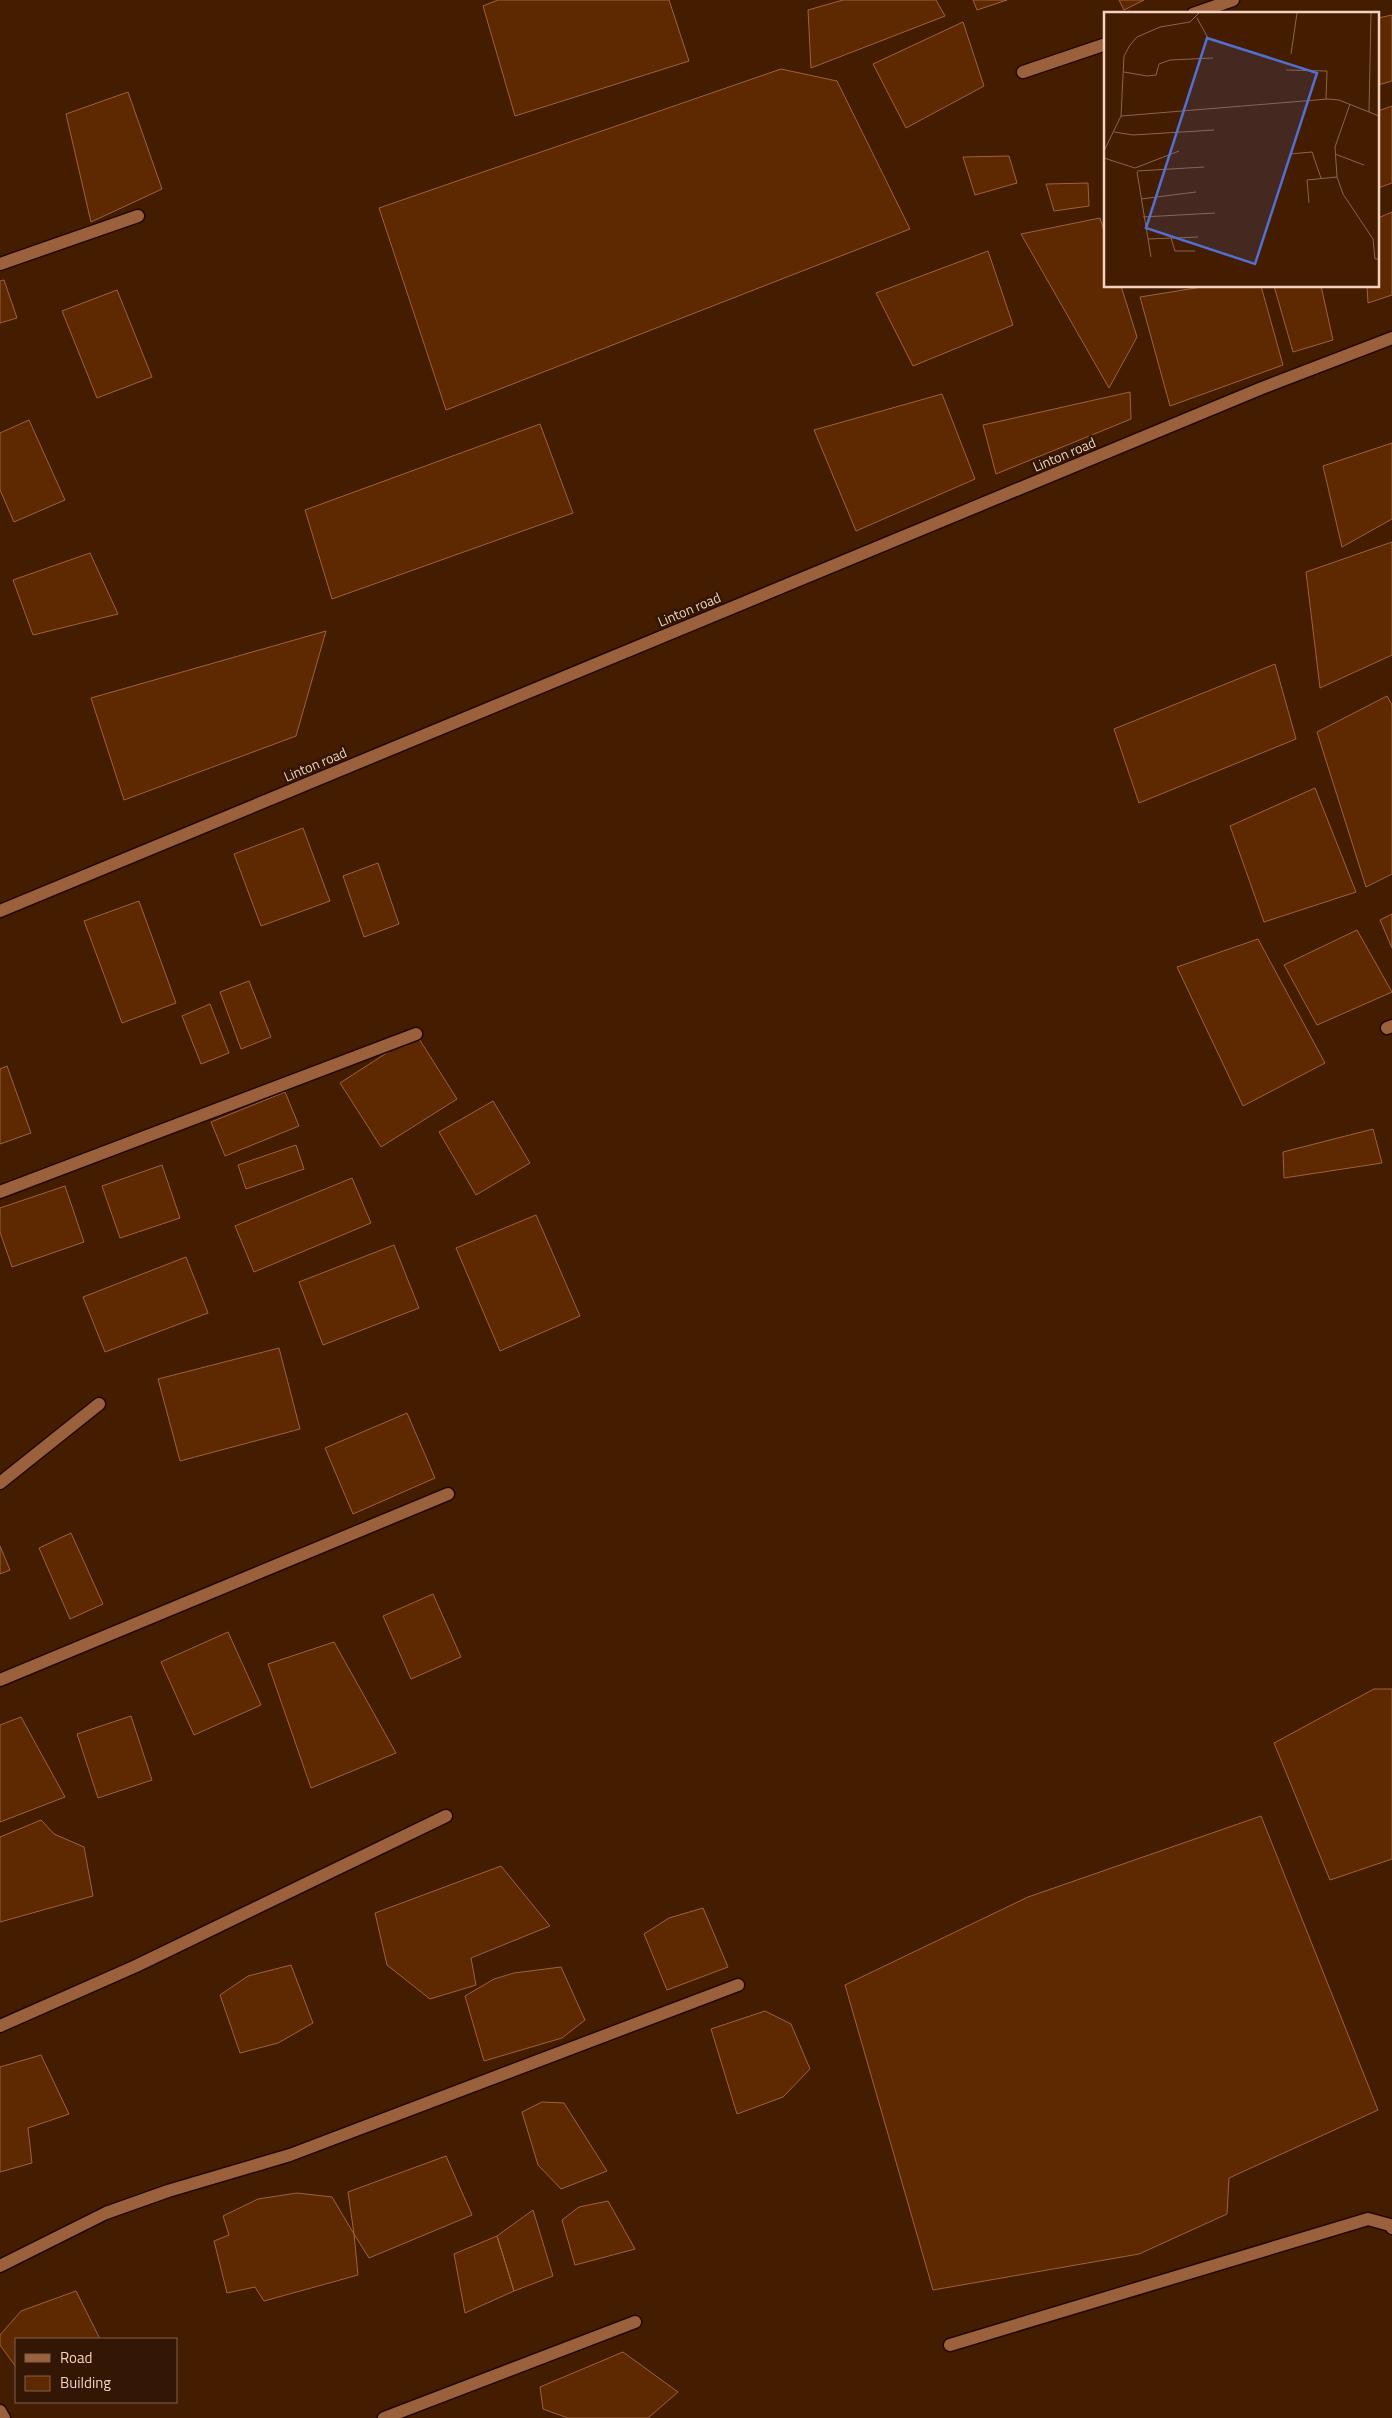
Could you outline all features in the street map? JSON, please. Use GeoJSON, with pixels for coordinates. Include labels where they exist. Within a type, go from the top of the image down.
{"type":"FeatureCollection","features":[{"type":"Feature","properties":{"kind":"street"},"geometry":{"type":"LineString","coordinates":[[1199,12],[1233,0]]}},
{"type":"Feature","properties":{"kind":"street"},"geometry":{"type":"LineString","coordinates":[[1023,72],[1104,45]]}},
{"type":"Feature","properties":{"kind":"street"},"geometry":{"type":"LineString","coordinates":[[0,264],[138,216]]}},
{"type":"Feature","properties":{"kind":"street","name":"Linton road"},"geometry":{"type":"LineString","coordinates":[[0,911],[1252,391],[1392,338]]}},
{"type":"Feature","properties":{"kind":"street"},"geometry":{"type":"LineString","coordinates":[[0,1192],[416,1034]]}},
{"type":"Feature","properties":{"kind":"street"},"geometry":{"type":"LineString","coordinates":[[0,1483],[99,1404]]}},
{"type":"Feature","properties":{"kind":"street"},"geometry":{"type":"LineString","coordinates":[[0,1680],[448,1494]]}},
{"type":"Feature","properties":{"kind":"street"},"geometry":{"type":"LineString","coordinates":[[0,2026],[136,1966],[446,1816]]}},
{"type":"Feature","properties":{"kind":"street"},"geometry":{"type":"LineString","coordinates":[[0,2266],[106,2213],[168,2191],[290,2156],[738,1985]]}},
{"type":"Feature","properties":{"kind":"street"},"geometry":{"type":"LineString","coordinates":[[950,2345],[1368,2219],[1390,2225],[1392,2228]]}},
{"type":"Feature","properties":{"kind":"street"},"geometry":{"type":"LineString","coordinates":[[384,2418],[635,2322]]}},
{"type":"Feature","properties":{"kind":"street"},"geometry":{"type":"LineString","coordinates":[[0,2410],[4,2418]]}},
{"type":"Feature","properties":{"kind":"building"},"geometry":{"type":"Polygon","coordinates":[[[498,0],[669,0],[689,61],[515,116],[483,6],[498,0]]]}},
{"type":"Feature","properties":{"kind":"building"},"geometry":{"type":"Polygon","coordinates":[[[843,0],[936,0],[945,16],[811,68],[808,10],[843,0]]]}},
{"type":"Feature","properties":{"kind":"building"},"geometry":{"type":"Polygon","coordinates":[[[973,0],[1007,0],[977,10],[973,0]]]}},
{"type":"Feature","properties":{"kind":"building"},"geometry":{"type":"Polygon","coordinates":[[[1119,0],[1144,0],[1124,10],[1119,0]]]}},
{"type":"Feature","properties":{"kind":"building"},"geometry":{"type":"Polygon","coordinates":[[[1392,15],[1392,81],[1380,84],[1380,18],[1392,15]]]}},
{"type":"Feature","properties":{"kind":"building"},"geometry":{"type":"Polygon","coordinates":[[[963,22],[984,86],[906,128],[873,64],[963,22]]]}},
{"type":"Feature","properties":{"kind":"building"},"geometry":{"type":"Polygon","coordinates":[[[781,69],[837,81],[910,229],[446,410],[379,208],[781,69]]]}},
{"type":"Feature","properties":{"kind":"building"},"geometry":{"type":"Polygon","coordinates":[[[128,92],[162,189],[91,222],[66,114],[128,92]]]}},
{"type":"Feature","properties":{"kind":"building"},"geometry":{"type":"Polygon","coordinates":[[[1392,106],[1392,183],[1380,187],[1380,110],[1392,106]]]}},
{"type":"Feature","properties":{"kind":"building"},"geometry":{"type":"Polygon","coordinates":[[[1009,156],[1017,183],[975,195],[963,157],[1009,156]]]}},
{"type":"Feature","properties":{"kind":"building"},"geometry":{"type":"Polygon","coordinates":[[[1088,183],[1089,206],[1054,211],[1046,184],[1088,183]]]}},
{"type":"Feature","properties":{"kind":"building"},"geometry":{"type":"Polygon","coordinates":[[[1392,212],[1392,295],[1368,303],[1367,288],[1380,288],[1380,217],[1392,212]]]}},
{"type":"Feature","properties":{"kind":"building"},"geometry":{"type":"Polygon","coordinates":[[[1100,218],[1104,231],[1104,288],[1122,288],[1137,337],[1109,388],[1021,234],[1100,218]]]}},
{"type":"Feature","properties":{"kind":"building"},"geometry":{"type":"Polygon","coordinates":[[[988,251],[1013,325],[913,366],[876,293],[988,251]]]}},
{"type":"Feature","properties":{"kind":"building"},"geometry":{"type":"Polygon","coordinates":[[[4,280],[17,318],[0,323],[0,281],[4,280]]]}},
{"type":"Feature","properties":{"kind":"building"},"geometry":{"type":"Polygon","coordinates":[[[1196,288],[1262,288],[1283,365],[1170,406],[1140,297],[1196,288]]]}},
{"type":"Feature","properties":{"kind":"building"},"geometry":{"type":"Polygon","coordinates":[[[1275,288],[1321,288],[1333,340],[1293,352],[1275,288]]]}},
{"type":"Feature","properties":{"kind":"building"},"geometry":{"type":"Polygon","coordinates":[[[117,290],[152,377],[97,398],[62,311],[117,290]]]}},
{"type":"Feature","properties":{"kind":"building"},"geometry":{"type":"Polygon","coordinates":[[[1130,392],[1131,419],[996,474],[983,425],[1130,392]]]}},
{"type":"Feature","properties":{"kind":"building"},"geometry":{"type":"Polygon","coordinates":[[[942,394],[975,479],[856,531],[814,430],[942,394]]]}},
{"type":"Feature","properties":{"kind":"building"},"geometry":{"type":"Polygon","coordinates":[[[29,420],[65,500],[14,522],[0,490],[0,433],[29,420]]]}},
{"type":"Feature","properties":{"kind":"building"},"geometry":{"type":"Polygon","coordinates":[[[540,424],[573,513],[332,599],[305,510],[540,424]]]}},
{"type":"Feature","properties":{"kind":"building"},"geometry":{"type":"Polygon","coordinates":[[[1392,443],[1392,519],[1342,547],[1323,466],[1392,443]]]}},
{"type":"Feature","properties":{"kind":"building"},"geometry":{"type":"Polygon","coordinates":[[[1392,542],[1392,655],[1320,688],[1306,572],[1392,542]]]}},
{"type":"Feature","properties":{"kind":"building"},"geometry":{"type":"Polygon","coordinates":[[[90,553],[118,614],[33,635],[13,580],[90,553]]]}},
{"type":"Feature","properties":{"kind":"building"},"geometry":{"type":"Polygon","coordinates":[[[326,631],[296,736],[124,800],[91,698],[326,631]]]}},
{"type":"Feature","properties":{"kind":"building"},"geometry":{"type":"Polygon","coordinates":[[[1275,664],[1296,739],[1139,803],[1114,729],[1275,664]]]}},
{"type":"Feature","properties":{"kind":"building"},"geometry":{"type":"Polygon","coordinates":[[[1387,696],[1392,705],[1392,874],[1366,887],[1317,732],[1387,696]]]}},
{"type":"Feature","properties":{"kind":"building"},"geometry":{"type":"Polygon","coordinates":[[[1315,788],[1356,892],[1264,922],[1230,826],[1315,788]]]}},
{"type":"Feature","properties":{"kind":"building"},"geometry":{"type":"Polygon","coordinates":[[[303,828],[330,901],[261,926],[234,854],[303,828]]]}},
{"type":"Feature","properties":{"kind":"building"},"geometry":{"type":"Polygon","coordinates":[[[378,863],[399,924],[364,937],[343,876],[378,863]]]}},
{"type":"Feature","properties":{"kind":"building"},"geometry":{"type":"Polygon","coordinates":[[[139,901],[176,1003],[122,1023],[84,921],[139,901]]]}},
{"type":"Feature","properties":{"kind":"building"},"geometry":{"type":"Polygon","coordinates":[[[1392,914],[1392,948],[1380,920],[1392,914]]]}},
{"type":"Feature","properties":{"kind":"building"},"geometry":{"type":"Polygon","coordinates":[[[1357,930],[1392,992],[1317,1025],[1284,965],[1357,930]]]}},
{"type":"Feature","properties":{"kind":"building"},"geometry":{"type":"Polygon","coordinates":[[[1258,939],[1325,1063],[1243,1106],[1177,967],[1258,939]]]}},
{"type":"Feature","properties":{"kind":"building"},"geometry":{"type":"Polygon","coordinates":[[[249,981],[271,1037],[241,1049],[220,992],[249,981]]]}},
{"type":"Feature","properties":{"kind":"building"},"geometry":{"type":"Polygon","coordinates":[[[210,1004],[229,1053],[201,1064],[182,1016],[210,1004]]]}},
{"type":"Feature","properties":{"kind":"building"},"geometry":{"type":"Polygon","coordinates":[[[416,1034],[457,1099],[381,1147],[340,1083],[416,1034]]]}},
{"type":"Feature","properties":{"kind":"building"},"geometry":{"type":"Polygon","coordinates":[[[7,1066],[31,1133],[0,1144],[0,1069],[7,1066]]]}},
{"type":"Feature","properties":{"kind":"building"},"geometry":{"type":"Polygon","coordinates":[[[285,1092],[299,1126],[225,1156],[211,1122],[285,1092]]]}},
{"type":"Feature","properties":{"kind":"building"},"geometry":{"type":"Polygon","coordinates":[[[493,1101],[530,1163],[476,1195],[439,1132],[493,1101]]]}},
{"type":"Feature","properties":{"kind":"building"},"geometry":{"type":"Polygon","coordinates":[[[1373,1129],[1382,1163],[1284,1178],[1283,1152],[1373,1129]]]}},
{"type":"Feature","properties":{"kind":"building"},"geometry":{"type":"Polygon","coordinates":[[[296,1145],[304,1169],[246,1189],[238,1165],[296,1145]]]}},
{"type":"Feature","properties":{"kind":"building"},"geometry":{"type":"Polygon","coordinates":[[[162,1165],[180,1218],[120,1238],[102,1186],[162,1165]]]}},
{"type":"Feature","properties":{"kind":"building"},"geometry":{"type":"Polygon","coordinates":[[[352,1178],[371,1223],[254,1272],[235,1226],[352,1178]]]}},
{"type":"Feature","properties":{"kind":"building"},"geometry":{"type":"Polygon","coordinates":[[[65,1186],[84,1242],[12,1267],[0,1232],[0,1208],[65,1186]]]}},
{"type":"Feature","properties":{"kind":"building"},"geometry":{"type":"Polygon","coordinates":[[[536,1215],[580,1316],[500,1351],[456,1248],[536,1215]]]}},
{"type":"Feature","properties":{"kind":"building"},"geometry":{"type":"Polygon","coordinates":[[[394,1245],[419,1308],[323,1345],[299,1282],[394,1245]]]}},
{"type":"Feature","properties":{"kind":"building"},"geometry":{"type":"Polygon","coordinates":[[[186,1257],[208,1313],[105,1352],[83,1297],[186,1257]]]}},
{"type":"Feature","properties":{"kind":"building"},"geometry":{"type":"Polygon","coordinates":[[[279,1348],[300,1429],[180,1461],[158,1379],[279,1348]]]}},
{"type":"Feature","properties":{"kind":"building"},"geometry":{"type":"Polygon","coordinates":[[[407,1413],[435,1478],[353,1514],[325,1448],[407,1413]]]}},
{"type":"Feature","properties":{"kind":"building"},"geometry":{"type":"Polygon","coordinates":[[[71,1533],[103,1604],[70,1619],[39,1548],[71,1533]]]}},
{"type":"Feature","properties":{"kind":"building"},"geometry":{"type":"Polygon","coordinates":[[[0,1546],[10,1570],[0,1574],[0,1546]]]}},
{"type":"Feature","properties":{"kind":"building"},"geometry":{"type":"Polygon","coordinates":[[[433,1594],[461,1657],[411,1679],[383,1616],[433,1594]]]}},
{"type":"Feature","properties":{"kind":"building"},"geometry":{"type":"Polygon","coordinates":[[[228,1632],[261,1705],[194,1735],[161,1662],[228,1632]]]}},
{"type":"Feature","properties":{"kind":"building"},"geometry":{"type":"Polygon","coordinates":[[[334,1642],[396,1753],[311,1788],[268,1664],[334,1642]]]}},
{"type":"Feature","properties":{"kind":"building"},"geometry":{"type":"Polygon","coordinates":[[[1374,1689],[1392,1689],[1392,1859],[1330,1880],[1274,1743],[1374,1689]]]}},
{"type":"Feature","properties":{"kind":"building"},"geometry":{"type":"Polygon","coordinates":[[[131,1716],[152,1780],[98,1798],[77,1734],[131,1716]]]}},
{"type":"Feature","properties":{"kind":"building"},"geometry":{"type":"Polygon","coordinates":[[[21,1717],[65,1797],[0,1822],[0,1725],[21,1717]]]}},
{"type":"Feature","properties":{"kind":"building"},"geometry":{"type":"Polygon","coordinates":[[[1261,1816],[1378,2110],[1229,2178],[1227,2214],[1139,2254],[933,2290],[845,1985],[1028,1897],[1261,1816]]]}},
{"type":"Feature","properties":{"kind":"building"},"geometry":{"type":"Polygon","coordinates":[[[41,1820],[54,1834],[84,1847],[93,1896],[0,1922],[0,1837],[41,1820]]]}},
{"type":"Feature","properties":{"kind":"building"},"geometry":{"type":"Polygon","coordinates":[[[501,1866],[550,1926],[471,1958],[476,1985],[430,1999],[387,1965],[375,1913],[501,1866]]]}},
{"type":"Feature","properties":{"kind":"building"},"geometry":{"type":"Polygon","coordinates":[[[703,1908],[728,1967],[667,1990],[644,1934],[669,1918],[703,1908]]]}},
{"type":"Feature","properties":{"kind":"building"},"geometry":{"type":"Polygon","coordinates":[[[291,1965],[313,2023],[278,2043],[240,2053],[220,1995],[248,1976],[291,1965]]]}},
{"type":"Feature","properties":{"kind":"building"},"geometry":{"type":"Polygon","coordinates":[[[561,1967],[585,2020],[562,2038],[484,2061],[465,1996],[494,1979],[514,1973],[561,1967]]]}},
{"type":"Feature","properties":{"kind":"building"},"geometry":{"type":"Polygon","coordinates":[[[765,2011],[791,2024],[810,2069],[783,2097],[737,2114],[711,2029],[765,2011]]]}},
{"type":"Feature","properties":{"kind":"building"},"geometry":{"type":"Polygon","coordinates":[[[41,2055],[69,2114],[28,2128],[32,2163],[0,2172],[0,2067],[41,2055]]]}},
{"type":"Feature","properties":{"kind":"building"},"geometry":{"type":"Polygon","coordinates":[[[542,2102],[564,2103],[607,2171],[561,2189],[538,2165],[522,2112],[542,2102]]]}},
{"type":"Feature","properties":{"kind":"building"},"geometry":{"type":"Polygon","coordinates":[[[446,2156],[472,2215],[369,2258],[354,2234],[348,2192],[446,2156]]]}},
{"type":"Feature","properties":{"kind":"building"},"geometry":{"type":"Polygon","coordinates":[[[297,2193],[332,2197],[354,2234],[358,2275],[264,2301],[255,2287],[227,2293],[214,2241],[229,2235],[223,2216],[258,2199],[297,2193]]]}},
{"type":"Feature","properties":{"kind":"building"},"geometry":{"type":"Polygon","coordinates":[[[608,2201],[635,2249],[575,2265],[562,2220],[579,2207],[608,2201]]]}},
{"type":"Feature","properties":{"kind":"building"},"geometry":{"type":"Polygon","coordinates":[[[533,2210],[553,2276],[514,2291],[497,2236],[533,2210]]]}},
{"type":"Feature","properties":{"kind":"building"},"geometry":{"type":"Polygon","coordinates":[[[497,2236],[514,2291],[465,2313],[454,2254],[497,2236]]]}},
{"type":"Feature","properties":{"kind":"building"},"geometry":{"type":"Polygon","coordinates":[[[76,2291],[100,2338],[15,2338],[15,2366],[0,2345],[0,2335],[21,2311],[76,2291]]]}},
{"type":"Feature","properties":{"kind":"building"},"geometry":{"type":"Polygon","coordinates":[[[623,2352],[678,2392],[648,2418],[568,2418],[543,2409],[540,2387],[623,2352]]]}}]}
